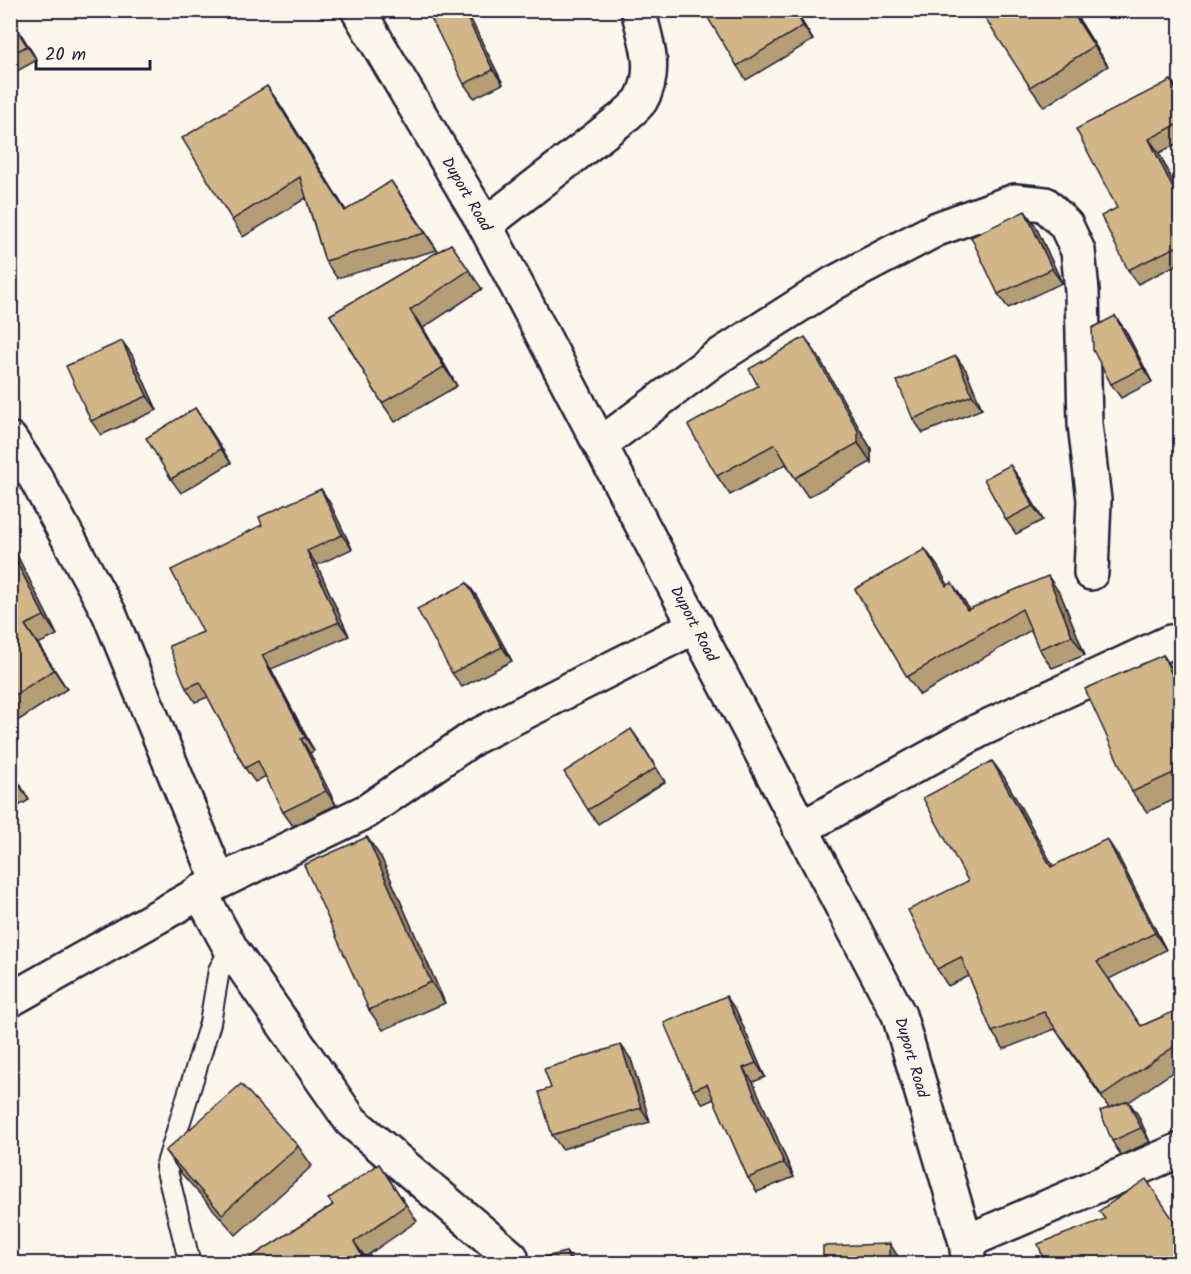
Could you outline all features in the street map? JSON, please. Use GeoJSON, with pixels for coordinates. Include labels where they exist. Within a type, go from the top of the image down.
{"type":"FeatureCollection","features":[{"type":"Feature","properties":{"kind":"street","name":"Duport Road"},"geometry":{"type":"LineString","coordinates":[[358,10],[486,225],[899,1015],[967,1253]]}},
{"type":"Feature","properties":{"kind":"street"},"geometry":{"type":"LineString","coordinates":[[486,225],[624,117],[641,100],[650,76],[650,51],[638,10]]}},
{"type":"Feature","properties":{"kind":"street"},"geometry":{"type":"LineString","coordinates":[[602,444],[713,360],[834,283],[937,229],[1015,201],[1045,204],[1066,225],[1078,251],[1082,291],[1085,424],[1094,500],[1092,573]]}},
{"type":"Feature","properties":{"kind":"street"},"geometry":{"type":"LineString","coordinates":[[10,439],[35,477],[109,614],[231,949],[351,1121],[511,1257]]}},
{"type":"Feature","properties":{"kind":"street"},"geometry":{"type":"LineString","coordinates":[[10,1000],[210,887],[367,811],[473,738],[696,626]]}},
{"type":"Feature","properties":{"kind":"street"},"geometry":{"type":"LineString","coordinates":[[800,829],[980,730],[1170,642]]}},
{"type":"Feature","properties":{"kind":"street"},"geometry":{"type":"LineString","coordinates":[[967,1253],[1180,1150]]}},
{"type":"Feature","properties":{"kind":"lane"},"geometry":{"type":"LineString","coordinates":[[190,1263],[166,1167],[210,1023],[219,970],[231,949]]}},
{"type":"Feature","properties":{"kind":"building"},"geometry":{"type":"Polygon","coordinates":[[[442,10],[463,10],[493,70],[464,84],[430,16],[442,10]]]}},
{"type":"Feature","properties":{"kind":"building"},"geometry":{"type":"Polygon","coordinates":[[[709,10],[794,10],[803,26],[737,66],[705,13],[709,10]]]}},
{"type":"Feature","properties":{"kind":"building"},"geometry":{"type":"Polygon","coordinates":[[[986,10],[1071,10],[1094,46],[1030,87],[982,13],[986,10]]]}},
{"type":"Feature","properties":{"kind":"building"},"geometry":{"type":"Polygon","coordinates":[[[10,18],[27,46],[10,55],[10,18]]]}},
{"type":"Feature","properties":{"kind":"building"},"geometry":{"type":"Polygon","coordinates":[[[1171,80],[1180,99],[1180,123],[1149,139],[1180,203],[1180,245],[1128,270],[1101,216],[1117,208],[1076,129],[1171,80]]]}},
{"type":"Feature","properties":{"kind":"building"},"geometry":{"type":"Polygon","coordinates":[[[267,86],[345,211],[391,181],[425,233],[325,261],[300,177],[232,220],[182,138],[267,86]]]}},
{"type":"Feature","properties":{"kind":"building"},"geometry":{"type":"Polygon","coordinates":[[[1025,211],[1052,269],[998,294],[971,237],[1025,211]]]}},
{"type":"Feature","properties":{"kind":"building"},"geometry":{"type":"Polygon","coordinates":[[[451,244],[469,270],[410,310],[444,367],[382,403],[330,315],[451,244]]]}},
{"type":"Feature","properties":{"kind":"building"},"geometry":{"type":"Polygon","coordinates":[[[1115,316],[1143,368],[1111,384],[1093,350],[1092,328],[1115,316]]]}},
{"type":"Feature","properties":{"kind":"building"},"geometry":{"type":"Polygon","coordinates":[[[805,337],[858,431],[858,443],[795,478],[775,444],[717,476],[688,425],[758,386],[749,369],[805,337]]]}},
{"type":"Feature","properties":{"kind":"building"},"geometry":{"type":"Polygon","coordinates":[[[122,341],[147,396],[91,421],[66,366],[122,341]]]}},
{"type":"Feature","properties":{"kind":"building"},"geometry":{"type":"Polygon","coordinates":[[[956,356],[972,395],[913,419],[897,381],[956,356]]]}},
{"type":"Feature","properties":{"kind":"building"},"geometry":{"type":"Polygon","coordinates":[[[195,408],[221,449],[171,479],[146,438],[195,408]]]}},
{"type":"Feature","properties":{"kind":"building"},"geometry":{"type":"Polygon","coordinates":[[[1010,465],[1033,506],[1006,520],[984,479],[1010,465]]]}},
{"type":"Feature","properties":{"kind":"building"},"geometry":{"type":"Polygon","coordinates":[[[321,489],[342,535],[307,551],[339,622],[262,655],[305,737],[301,739],[326,791],[283,812],[258,761],[245,768],[200,682],[186,688],[169,646],[203,632],[171,570],[262,525],[259,517],[321,489]]]}},
{"type":"Feature","properties":{"kind":"building"},"geometry":{"type":"Polygon","coordinates":[[[10,549],[44,616],[25,625],[54,670],[10,698],[10,549]]]}},
{"type":"Feature","properties":{"kind":"building"},"geometry":{"type":"Polygon","coordinates":[[[925,549],[946,586],[952,583],[967,610],[1048,576],[1072,636],[1039,649],[1022,609],[907,677],[855,589],[925,549]]]}},
{"type":"Feature","properties":{"kind":"building"},"geometry":{"type":"Polygon","coordinates":[[[467,583],[502,647],[452,673],[417,609],[467,583]]]}},
{"type":"Feature","properties":{"kind":"building"},"geometry":{"type":"Polygon","coordinates":[[[1163,655],[1180,693],[1180,770],[1132,792],[1085,689],[1163,655]]]}},
{"type":"Feature","properties":{"kind":"building"},"geometry":{"type":"Polygon","coordinates":[[[631,729],[656,768],[588,810],[564,772],[631,729]]]}},
{"type":"Feature","properties":{"kind":"building"},"geometry":{"type":"Polygon","coordinates":[[[992,761],[1051,867],[1107,839],[1155,933],[1097,962],[1141,1026],[1180,1009],[1180,1050],[1178,1044],[1102,1096],[1044,1012],[992,1032],[961,957],[937,969],[908,910],[968,881],[923,798],[992,761]]]}},
{"type":"Feature","properties":{"kind":"building"},"geometry":{"type":"Polygon","coordinates":[[[10,771],[17,783],[10,786],[10,771]]]}},
{"type":"Feature","properties":{"kind":"building"},"geometry":{"type":"Polygon","coordinates":[[[367,837],[431,982],[369,1010],[304,865],[367,837]]]}},
{"type":"Feature","properties":{"kind":"building"},"geometry":{"type":"Polygon","coordinates":[[[726,996],[756,1063],[743,1068],[784,1163],[748,1178],[707,1084],[693,1090],[664,1023],[726,996]]]}},
{"type":"Feature","properties":{"kind":"building"},"geometry":{"type":"Polygon","coordinates":[[[621,1045],[641,1108],[552,1135],[539,1092],[551,1088],[544,1069],[621,1045]]]}},
{"type":"Feature","properties":{"kind":"building"},"geometry":{"type":"Polygon","coordinates":[[[241,1084],[298,1146],[222,1214],[165,1151],[241,1084]]]}},
{"type":"Feature","properties":{"kind":"building"},"geometry":{"type":"Polygon","coordinates":[[[1128,1101],[1141,1128],[1112,1141],[1100,1111],[1128,1101]]]}},
{"type":"Feature","properties":{"kind":"building"},"geometry":{"type":"Polygon","coordinates":[[[379,1164],[406,1205],[354,1242],[366,1263],[242,1263],[333,1205],[328,1199],[379,1164]]]}},
{"type":"Feature","properties":{"kind":"building"},"geometry":{"type":"Polygon","coordinates":[[[1146,1179],[1180,1230],[1180,1263],[1045,1263],[1038,1244],[1105,1219],[1099,1211],[1146,1179]]]}},
{"type":"Feature","properties":{"kind":"building"},"geometry":{"type":"Polygon","coordinates":[[[890,1244],[890,1263],[823,1263],[823,1246],[890,1244]]]}},
{"type":"Feature","properties":{"kind":"building"},"geometry":{"type":"Polygon","coordinates":[[[566,1252],[570,1263],[521,1263],[566,1252]]]}}]}
